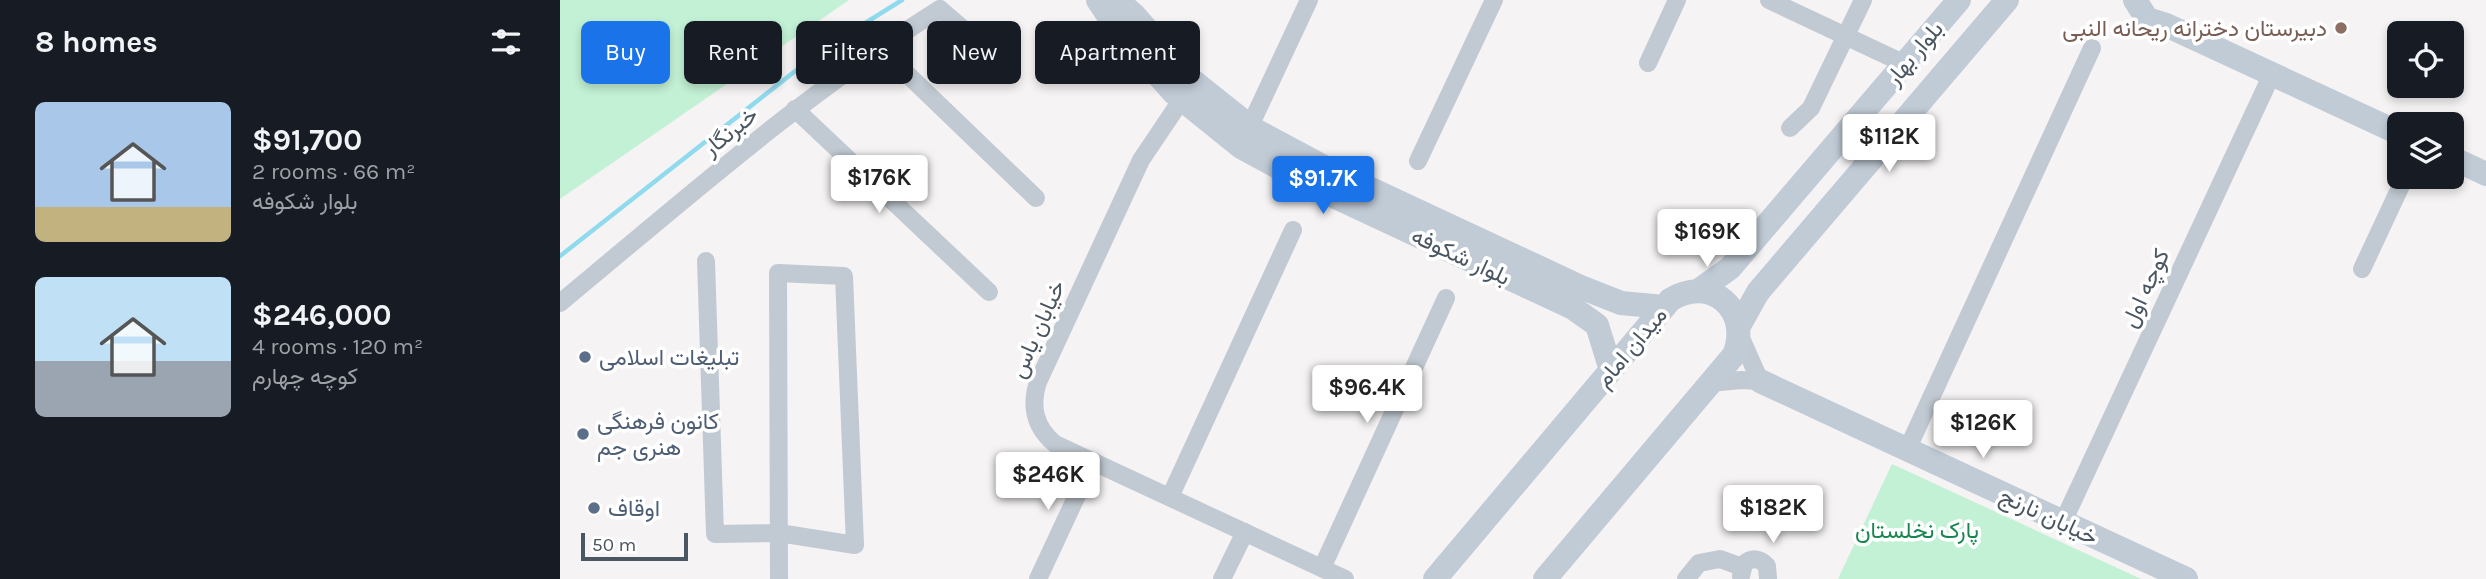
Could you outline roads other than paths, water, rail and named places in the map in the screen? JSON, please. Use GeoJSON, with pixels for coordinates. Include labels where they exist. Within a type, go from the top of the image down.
{"type":"FeatureCollection","features":[{"type":"Feature","properties":{"kind":"street","name":"بلوار شکوفه"},"geometry":{"type":"LineString","coordinates":[[1098,0],[1118,30],[1182,99],[1241,147],[1316,188],[1573,308],[1597,325],[1611,370]]}},
{"type":"Feature","properties":{"kind":"street","name":"بلوار شکوفه"},"geometry":{"type":"LineString","coordinates":[[1117,0],[1134,15],[1189,78],[1250,126],[1326,168],[1583,289],[1620,303],[1664,307]]}},
{"type":"Feature","properties":{"kind":"street"},"geometry":{"type":"LineString","coordinates":[[1250,126],[1309,0]]}},
{"type":"Feature","properties":{"kind":"street"},"geometry":{"type":"LineString","coordinates":[[1418,161],[1493,0]]}},
{"type":"Feature","properties":{"kind":"street"},"geometry":{"type":"LineString","coordinates":[[1648,63],[1677,0]]}},
{"type":"Feature","properties":{"kind":"street"},"geometry":{"type":"LineString","coordinates":[[1769,0],[1905,64]]}},
{"type":"Feature","properties":{"kind":"street"},"geometry":{"type":"LineString","coordinates":[[1790,128],[1811,108],[1863,0]]}},
{"type":"Feature","properties":{"kind":"street","name":"بلوار بهار"},"geometry":{"type":"LineString","coordinates":[[1698,291],[1730,268],[1959,0]]}},
{"type":"Feature","properties":{"kind":"street","name":"بلوار بهار"},"geometry":{"type":"LineString","coordinates":[[1740,331],[1758,292],[2007,0]]}},
{"type":"Feature","properties":{"kind":"street"},"geometry":{"type":"LineString","coordinates":[[2135,0],[2147,19],[2166,25],[2387,127]]}},
{"type":"Feature","properties":{"kind":"street"},"geometry":{"type":"LineString","coordinates":[[2147,0],[2166,25]]}},
{"type":"Feature","properties":{"kind":"street","name":"خبرنگار"},"geometry":{"type":"LineString","coordinates":[[913,26],[940,9],[954,21]]}},
{"type":"Feature","properties":{"kind":"street"},"geometry":{"type":"LineString","coordinates":[[1908,450],[2092,48]]}},
{"type":"Feature","properties":{"kind":"street","name":"کوچه اول"},"geometry":{"type":"LineString","coordinates":[[2063,522],[2272,74]]}},
{"type":"Feature","properties":{"kind":"street"},"geometry":{"type":"LineString","coordinates":[[913,79],[1037,198]]}},
{"type":"Feature","properties":{"kind":"street","name":"خبرنگار"},"geometry":{"type":"LineString","coordinates":[[560,303],[829,84]]}},
{"type":"Feature","properties":{"kind":"street","name":"خیابان یاس"},"geometry":{"type":"LineString","coordinates":[[1182,99],[1141,160],[1034,393],[1035,416],[1046,437],[1055,444],[1345,579]]}},
{"type":"Feature","properties":{"kind":"street"},"geometry":{"type":"LineString","coordinates":[[795,109],[989,292]]}},
{"type":"Feature","properties":{"kind":"street"},"geometry":{"type":"LineString","coordinates":[[2464,164],[2486,174]]}},
{"type":"Feature","properties":{"kind":"street"},"geometry":{"type":"LineString","coordinates":[[2362,270],[2399,189]]}},
{"type":"Feature","properties":{"kind":"street"},"geometry":{"type":"LineString","coordinates":[[1170,497],[1293,230]]}},
{"type":"Feature","properties":{"kind":"street"},"geometry":{"type":"LineString","coordinates":[[706,261],[715,534],[779,533],[855,545],[844,276],[778,272],[779,533],[779,579]]}},
{"type":"Feature","properties":{"kind":"street"},"geometry":{"type":"LineString","coordinates":[[1698,291],[1716,295],[1731,308],[1760,382],[1741,380],[1710,383]]}},
{"type":"Feature","properties":{"kind":"street","name":"میدان امام"},"geometry":{"type":"LineString","coordinates":[[1435,579],[1664,307],[1679,295],[1698,291]]}},
{"type":"Feature","properties":{"kind":"street"},"geometry":{"type":"LineString","coordinates":[[1322,568],[1446,298]]}},
{"type":"Feature","properties":{"kind":"street"},"geometry":{"type":"LineString","coordinates":[[1545,579],[1734,355],[1740,331]]}},
{"type":"Feature","properties":{"kind":"street","name":"خیابان نارنج"},"geometry":{"type":"LineString","coordinates":[[1760,382],[2186,579]]}},
{"type":"Feature","properties":{"kind":"street"},"geometry":{"type":"LineString","coordinates":[[1038,579],[1093,461]]}},
{"type":"Feature","properties":{"kind":"street"},"geometry":{"type":"LineString","coordinates":[[1222,579],[1245,532]]}},
{"type":"Feature","properties":{"kind":"street"},"geometry":{"type":"LineString","coordinates":[[1686,579],[1699,563],[1720,559],[1742,573],[1750,560],[1761,561],[1768,569],[1768,579]]}},
{"type":"Feature","properties":{"kind":"waterway"},"geometry":{"type":"LineString","coordinates":[[560,256],[822,50],[902,0]]}},
{"type":"Feature","properties":{"kind":"place","name":"دبیرستان دخترانه ریحانه النبی"},"geometry":{"type":"Point","coordinates":[2341,28]}},
{"type":"Feature","properties":{"kind":"place","name":"تبلیغات اسلامی"},"geometry":{"type":"Point","coordinates":[585,357]}},
{"type":"Feature","properties":{"kind":"place","name":"کانون فرهنگی هنری جم"},"geometry":{"type":"Point","coordinates":[583,434]}},
{"type":"Feature","properties":{"kind":"place","name":"اوقاف"},"geometry":{"type":"Point","coordinates":[594,508]}},
{"type":"Feature","properties":{"kind":"park label","name":"پارک نخلستان"},"geometry":{"type":"Point","coordinates":[1917,530]}}]}
